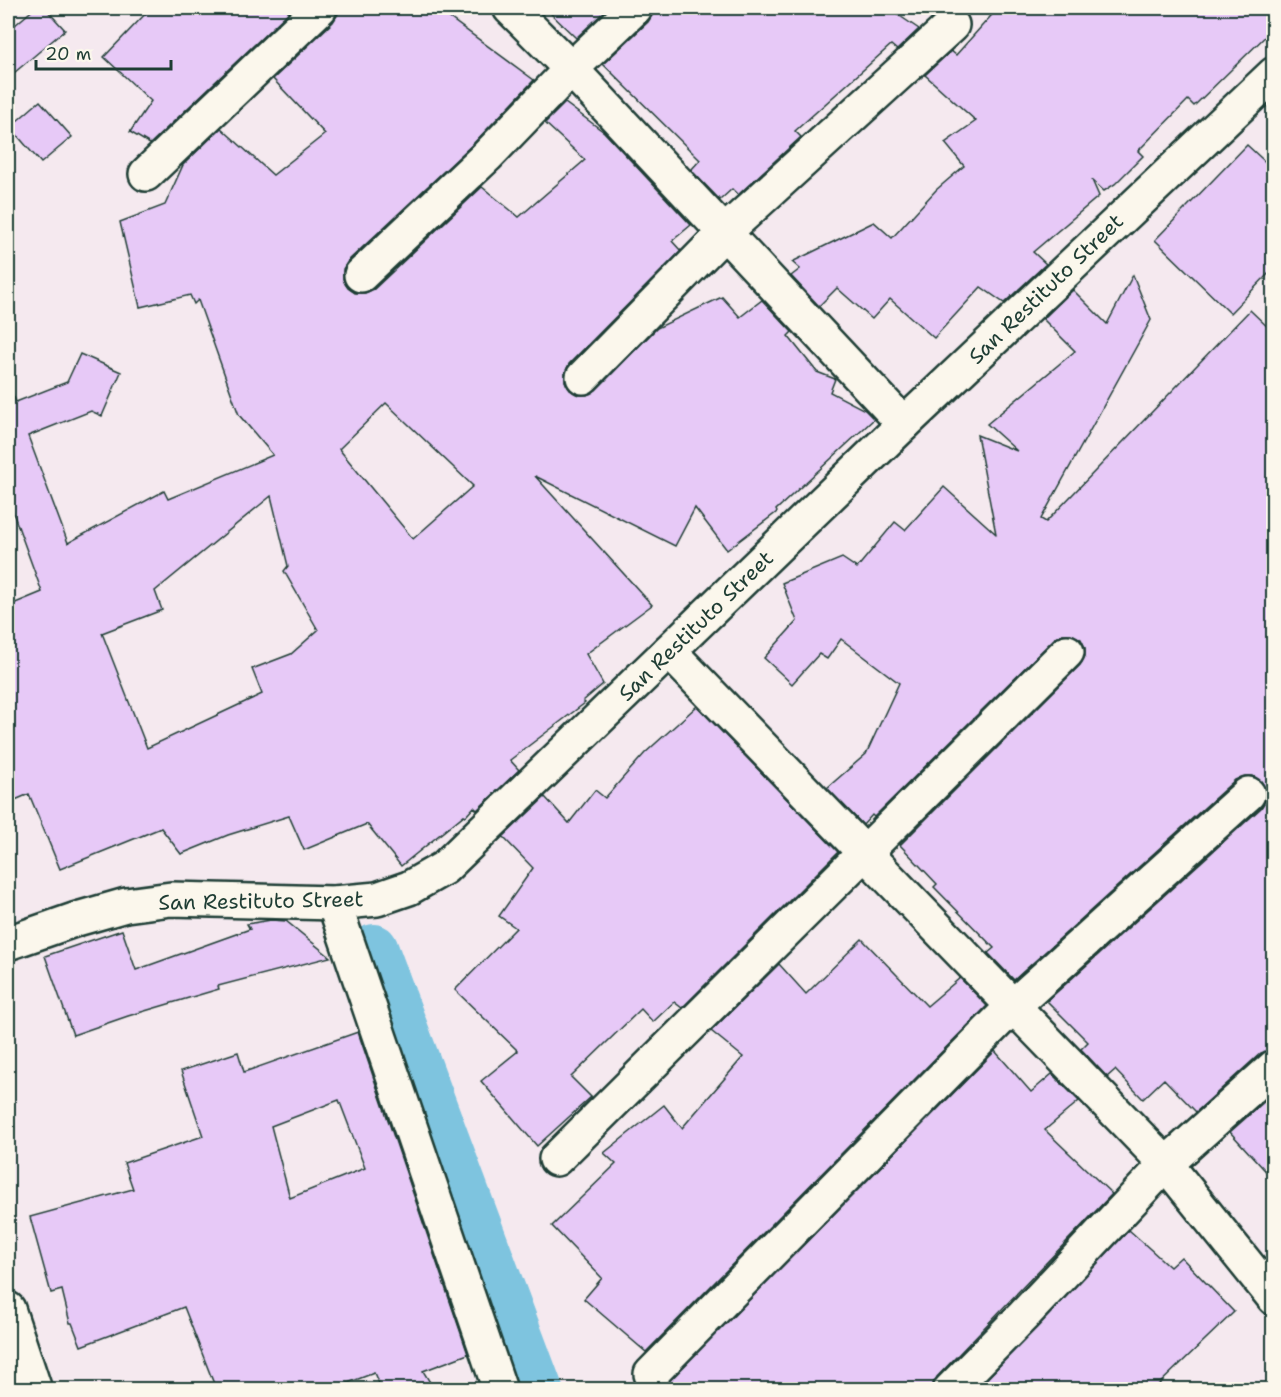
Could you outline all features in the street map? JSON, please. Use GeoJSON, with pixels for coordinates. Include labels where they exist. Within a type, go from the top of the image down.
{"type":"FeatureCollection","features":[{"type":"Feature","properties":{"kind":"street"},"geometry":{"type":"LineString","coordinates":[[146,174],[320,8]]}},
{"type":"Feature","properties":{"kind":"street"},"geometry":{"type":"LineString","coordinates":[[510,8],[571,69],[904,424]]}},
{"type":"Feature","properties":{"kind":"street"},"geometry":{"type":"LineString","coordinates":[[361,274],[487,156],[571,69],[635,8]]}},
{"type":"Feature","properties":{"kind":"street"},"geometry":{"type":"LineString","coordinates":[[583,377],[725,232],[952,26]]}},
{"type":"Feature","properties":{"kind":"street","name":"San Restituto Street"},"geometry":{"type":"LineString","coordinates":[[8,943],[126,905],[171,899],[334,903],[377,900],[409,888],[444,868],[904,424],[1274,74]]}},
{"type":"Feature","properties":{"kind":"street"},"geometry":{"type":"LineString","coordinates":[[669,651],[1166,1164],[1274,1298]]}},
{"type":"Feature","properties":{"kind":"street"},"geometry":{"type":"LineString","coordinates":[[555,1159],[1067,652]]}},
{"type":"Feature","properties":{"kind":"street"},"geometry":{"type":"LineString","coordinates":[[651,1374],[1012,1007],[1248,794]]}},
{"type":"Feature","properties":{"kind":"street"},"geometry":{"type":"LineString","coordinates":[[334,903],[500,1389]]}},
{"type":"Feature","properties":{"kind":"street"},"geometry":{"type":"LineString","coordinates":[[950,1389],[1023,1316],[1166,1164],[1274,1067]]}},
{"type":"Feature","properties":{"kind":"street"},"geometry":{"type":"LineString","coordinates":[[8,1309],[36,1389]]}},
{"type":"Feature","properties":{"kind":"building"},"geometry":{"type":"Polygon","coordinates":[[[35,8],[45,8],[65,30],[8,78],[8,31],[35,8]]]}},
{"type":"Feature","properties":{"kind":"building"},"geometry":{"type":"Polygon","coordinates":[[[151,8],[293,8],[150,144],[130,132],[151,101],[104,57],[151,8]]]}},
{"type":"Feature","properties":{"kind":"building"},"geometry":{"type":"Polygon","coordinates":[[[338,8],[436,8],[534,80],[474,143],[348,261],[343,269],[343,279],[348,288],[355,293],[365,293],[374,289],[482,187],[519,217],[585,160],[545,123],[565,103],[604,132],[691,225],[672,241],[681,251],[569,364],[565,373],[565,381],[570,390],[579,395],[587,395],[596,390],[657,328],[722,297],[740,317],[762,300],[792,332],[788,336],[817,372],[835,379],[830,392],[865,410],[874,419],[776,510],[777,512],[727,550],[695,508],[675,546],[535,476],[652,605],[586,654],[603,684],[583,701],[585,703],[510,760],[519,770],[477,810],[474,807],[466,816],[464,815],[401,866],[367,824],[304,850],[289,816],[228,835],[181,854],[161,828],[60,869],[29,794],[8,803],[8,606],[42,592],[8,499],[8,390],[11,390],[16,402],[67,382],[80,354],[121,372],[102,416],[91,411],[28,436],[68,543],[164,491],[168,499],[273,455],[239,415],[198,300],[194,304],[190,295],[140,307],[120,222],[165,205],[183,165],[221,128],[273,175],[325,134],[273,79],[333,22],[338,14],[338,8]],[[386,403],[339,449],[413,539],[473,486],[386,403]],[[271,496],[155,591],[162,610],[102,633],[147,748],[262,694],[252,669],[291,654],[318,630],[284,571],[288,566],[271,496]]]}},
{"type":"Feature","properties":{"kind":"building"},"geometry":{"type":"Polygon","coordinates":[[[545,8],[608,8],[576,38],[545,8]]]}},
{"type":"Feature","properties":{"kind":"building"},"geometry":{"type":"Polygon","coordinates":[[[653,8],[888,8],[919,29],[897,50],[891,45],[795,131],[801,137],[738,195],[732,189],[720,200],[691,170],[700,160],[603,64],[648,22],[653,14],[653,8]]]}},
{"type":"Feature","properties":{"kind":"building"},"geometry":{"type":"Polygon","coordinates":[[[998,8],[1274,8],[1274,28],[1194,106],[1188,100],[1138,151],[1143,156],[1115,184],[1104,191],[1092,180],[1099,196],[1033,252],[1046,264],[1004,303],[981,287],[934,338],[890,299],[872,319],[837,288],[819,306],[791,276],[800,269],[792,262],[874,222],[892,238],[936,190],[964,166],[945,143],[976,121],[925,75],[951,51],[956,55],[998,8]]]}},
{"type":"Feature","properties":{"kind":"building"},"geometry":{"type":"Polygon","coordinates":[[[40,101],[72,137],[41,163],[10,127],[40,101]]]}},
{"type":"Feature","properties":{"kind":"building"},"geometry":{"type":"Polygon","coordinates":[[[1247,145],[1274,170],[1274,268],[1230,313],[1155,240],[1247,145]]]}},
{"type":"Feature","properties":{"kind":"building"},"geometry":{"type":"Polygon","coordinates":[[[1133,275],[1151,320],[1041,519],[1046,522],[1250,310],[1274,333],[1274,1049],[1261,1053],[1196,1112],[1164,1079],[1143,1099],[1115,1070],[1107,1077],[1081,1049],[1088,1042],[1047,1001],[1261,808],[1266,800],[1266,791],[1261,781],[1253,776],[1235,780],[1014,980],[988,953],[994,948],[934,887],[937,884],[900,845],[1080,665],[1085,656],[1085,648],[1081,639],[1071,634],[1062,634],[1054,639],[874,817],[872,815],[863,825],[827,788],[866,754],[899,683],[841,639],[827,659],[819,654],[792,684],[764,658],[797,621],[782,583],[842,558],[857,568],[895,522],[905,530],[944,487],[996,534],[977,435],[1017,451],[987,424],[1075,351],[1043,319],[1073,290],[1107,324],[1133,275]]]}},
{"type":"Feature","properties":{"kind":"building"},"geometry":{"type":"Polygon","coordinates":[[[697,706],[838,852],[682,1008],[674,1002],[653,1022],[641,1009],[571,1077],[591,1097],[537,1146],[481,1081],[518,1051],[455,990],[516,928],[499,916],[533,868],[503,837],[545,797],[569,823],[595,790],[605,798],[645,753],[697,706]]]}},
{"type":"Feature","properties":{"kind":"building"},"geometry":{"type":"Polygon","coordinates":[[[271,920],[286,921],[330,957],[218,986],[219,989],[73,1035],[45,956],[122,930],[136,970],[250,929],[247,924],[271,920]]]}},
{"type":"Feature","properties":{"kind":"building"},"geometry":{"type":"Polygon","coordinates":[[[862,939],[927,1006],[960,978],[987,1006],[646,1352],[584,1299],[602,1278],[552,1226],[616,1164],[604,1153],[664,1105],[682,1128],[743,1057],[711,1031],[779,964],[806,994],[862,939]]]}},
{"type":"Feature","properties":{"kind":"building"},"geometry":{"type":"Polygon","coordinates":[[[358,1032],[468,1354],[423,1371],[434,1389],[381,1389],[374,1373],[332,1389],[216,1389],[184,1307],[81,1346],[72,1323],[70,1323],[62,1290],[51,1293],[30,1217],[133,1189],[124,1163],[203,1136],[181,1071],[238,1052],[244,1072],[358,1032]],[[339,1100],[271,1126],[290,1198],[365,1168],[339,1100]]]}},
{"type":"Feature","properties":{"kind":"building"},"geometry":{"type":"Polygon","coordinates":[[[995,1051],[1031,1092],[1052,1074],[1079,1101],[1045,1130],[1112,1194],[937,1377],[932,1389],[661,1389],[995,1051]]]}},
{"type":"Feature","properties":{"kind":"building"},"geometry":{"type":"Polygon","coordinates":[[[1274,1093],[1274,1180],[1230,1132],[1274,1093]]]}},
{"type":"Feature","properties":{"kind":"building"},"geometry":{"type":"Polygon","coordinates":[[[1129,1230],[1170,1267],[1181,1257],[1234,1312],[1154,1389],[977,1389],[1129,1230]]]}},
{"type":"Feature","properties":{"kind":"waterway"},"geometry":{"type":"LineString","coordinates":[[374,948],[539,1390]]}}]}
